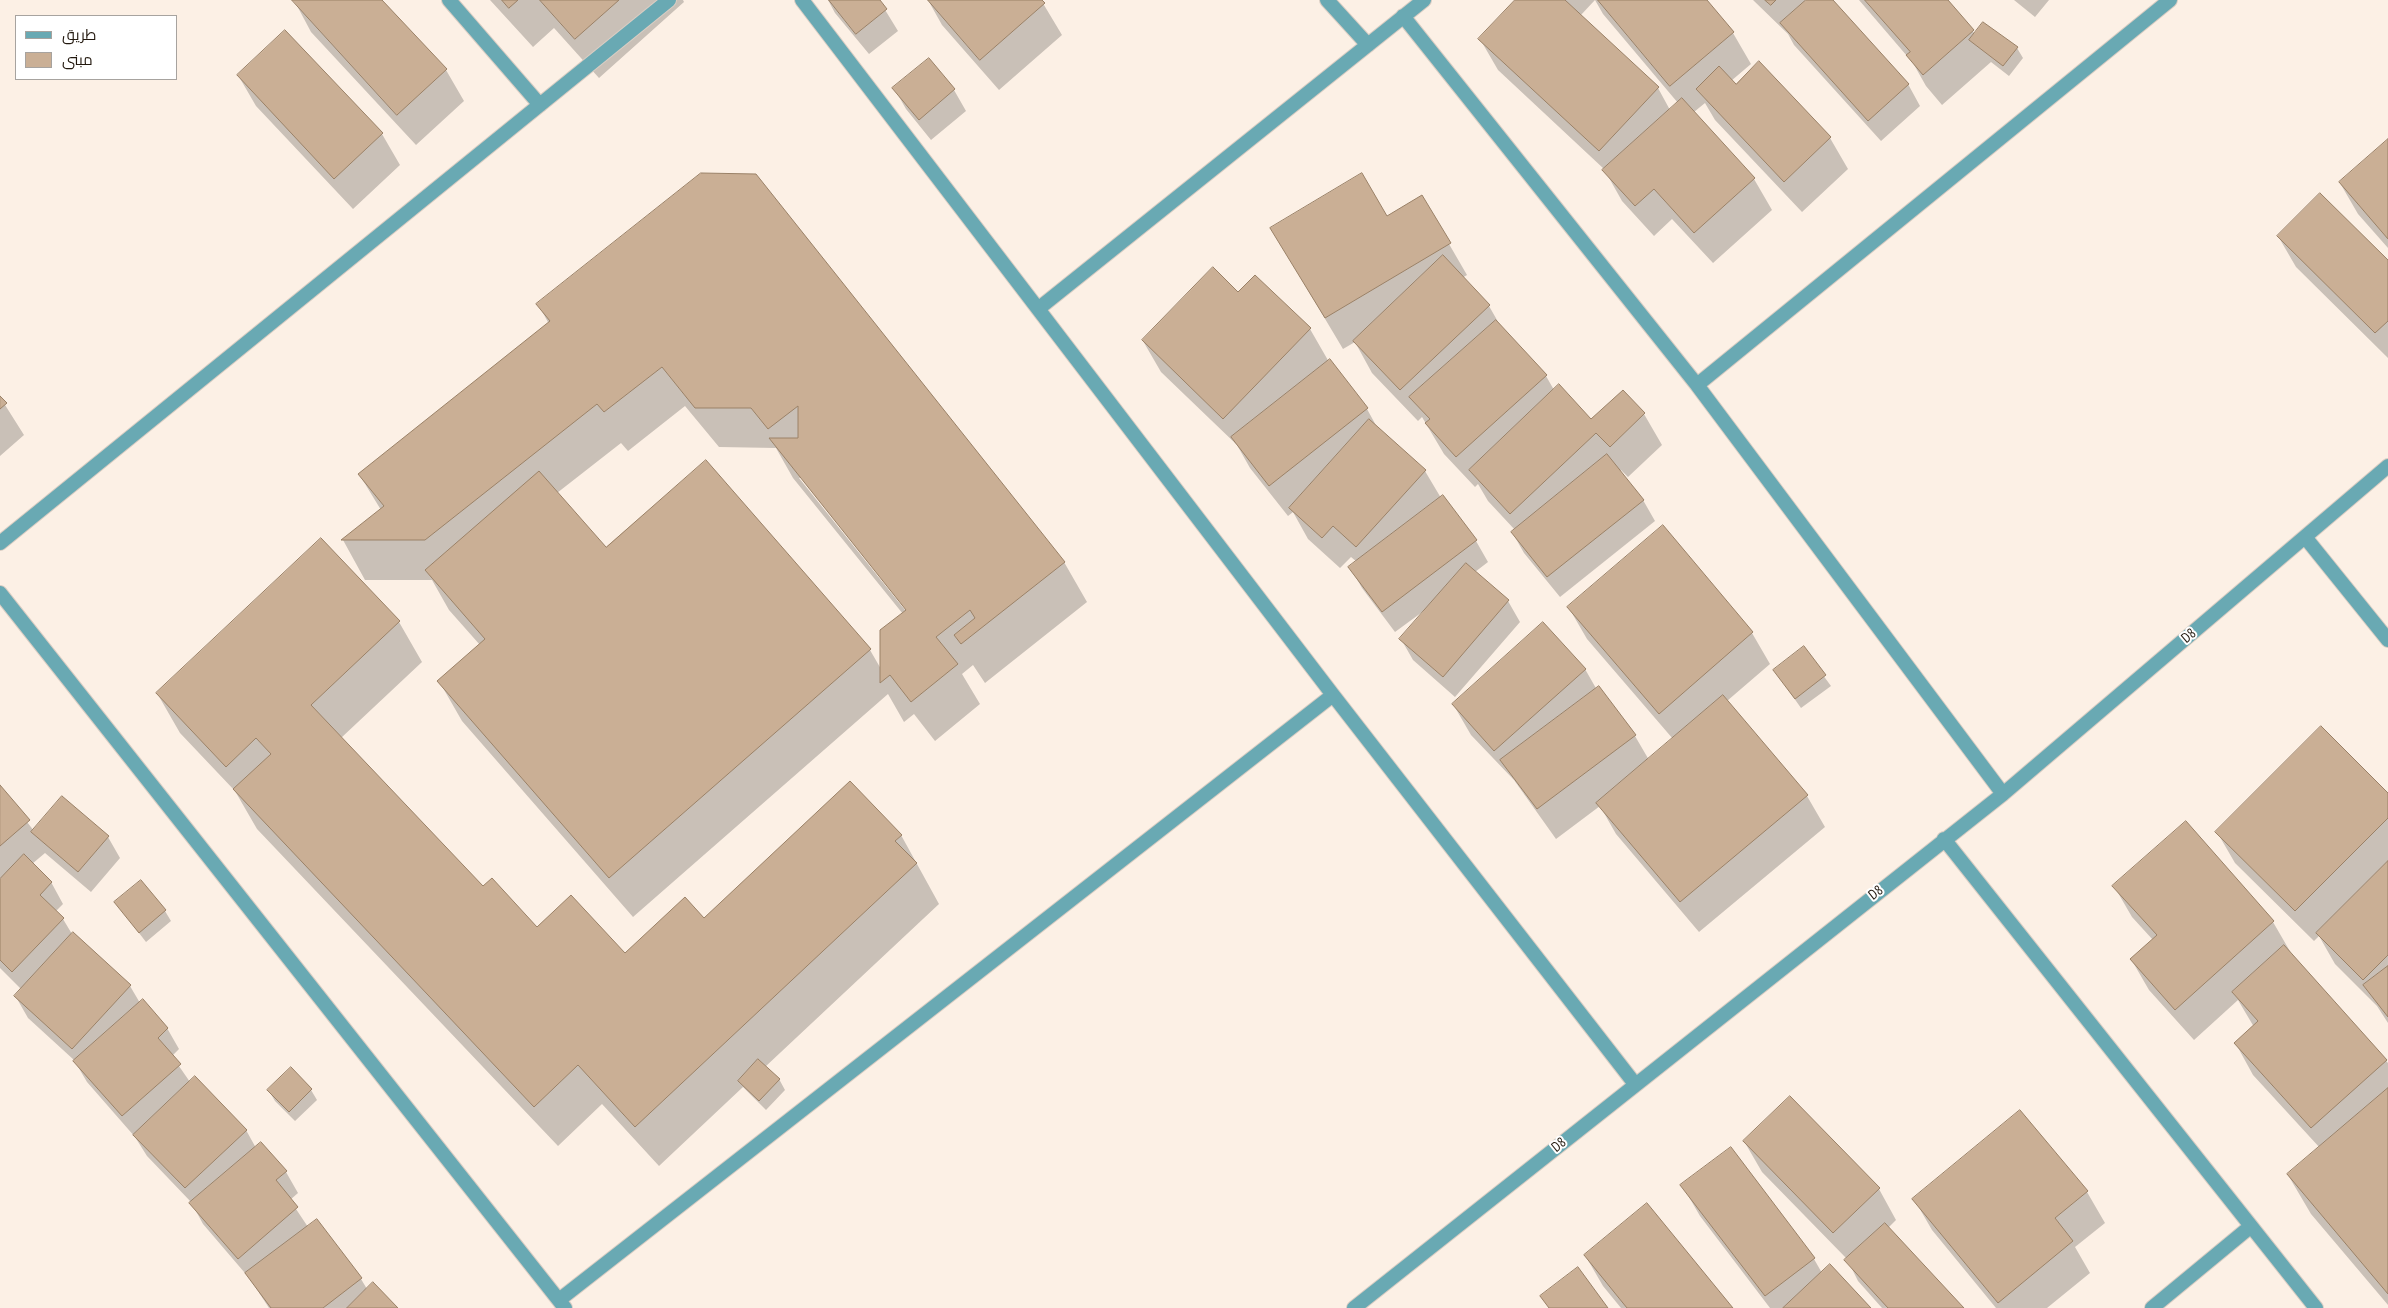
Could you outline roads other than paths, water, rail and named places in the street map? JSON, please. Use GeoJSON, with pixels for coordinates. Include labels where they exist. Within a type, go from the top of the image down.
{"type":"FeatureCollection","features":[{"type":"Feature","properties":{"kind":"street"},"geometry":{"type":"LineString","coordinates":[[449,0],[540,105]]}},
{"type":"Feature","properties":{"kind":"street"},"geometry":{"type":"LineString","coordinates":[[0,543],[669,0]]}},
{"type":"Feature","properties":{"kind":"street"},"geometry":{"type":"LineString","coordinates":[[802,0],[1333,695],[1635,1084]]}},
{"type":"Feature","properties":{"kind":"street"},"geometry":{"type":"LineString","coordinates":[[1326,0],[1368,45]]}},
{"type":"Feature","properties":{"kind":"street"},"geometry":{"type":"LineString","coordinates":[[1038,309],[1424,0]]}},
{"type":"Feature","properties":{"kind":"street"},"geometry":{"type":"LineString","coordinates":[[1697,386],[2170,0]]}},
{"type":"Feature","properties":{"kind":"street"},"geometry":{"type":"LineString","coordinates":[[1403,16],[1697,386],[2003,794]]}},
{"type":"Feature","properties":{"kind":"street","name":"D8"},"geometry":{"type":"LineString","coordinates":[[1354,1308],[2003,794],[2388,466]]}},
{"type":"Feature","properties":{"kind":"street"},"geometry":{"type":"LineString","coordinates":[[2305,537],[2388,640]]}},
{"type":"Feature","properties":{"kind":"street"},"geometry":{"type":"LineString","coordinates":[[0,593],[562,1304],[1333,695]]}},
{"type":"Feature","properties":{"kind":"street"},"geometry":{"type":"LineString","coordinates":[[1944,839],[2316,1308]]}},
{"type":"Feature","properties":{"kind":"street"},"geometry":{"type":"LineString","coordinates":[[2152,1308],[2250,1227]]}}]}
